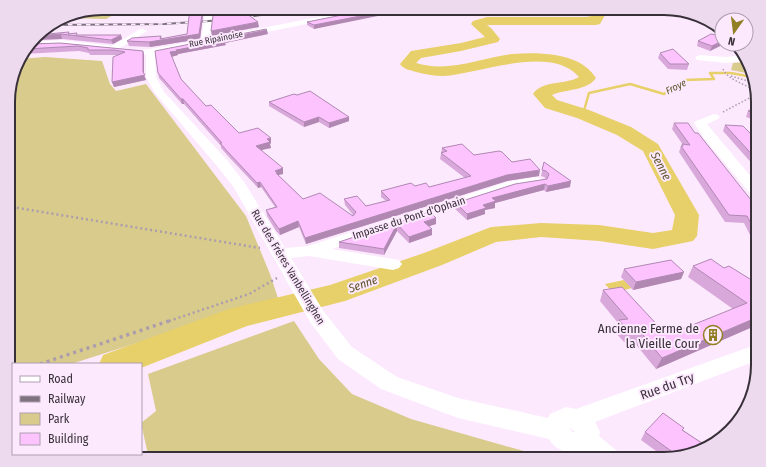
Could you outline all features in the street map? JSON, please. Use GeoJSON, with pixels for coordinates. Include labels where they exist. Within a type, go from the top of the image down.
{"type":"FeatureCollection","features":[{"type":"Feature","properties":{"kind":"street"},"geometry":{"type":"LineString","coordinates":[[205,41],[209,15]]}},
{"type":"Feature","properties":{"kind":"street","name":"Rue Ripainoise"},"geometry":{"type":"LineString","coordinates":[[38,44],[62,43],[150,52],[341,15]]}},
{"type":"Feature","properties":{"kind":"street"},"geometry":{"type":"LineString","coordinates":[[114,49],[143,31]]}},
{"type":"Feature","properties":{"kind":"street","name":"Rue des Frères Vanbellinghen"},"geometry":{"type":"LineString","coordinates":[[150,52],[151,77],[160,92],[222,163],[239,185],[317,317],[345,353],[389,383],[458,408],[566,424]]}},
{"type":"Feature","properties":{"kind":"street"},"geometry":{"type":"LineString","coordinates":[[700,58],[726,60],[739,59]]}},
{"type":"Feature","properties":{"kind":"street"},"geometry":{"type":"LineString","coordinates":[[714,116],[700,123],[707,134],[751,181]]}},
{"type":"Feature","properties":{"kind":"street","name":"Impasse du Pont d'Ophain"},"geometry":{"type":"LineString","coordinates":[[277,250],[310,251],[492,191],[512,185],[539,181]]}},
{"type":"Feature","properties":{"kind":"street"},"geometry":{"type":"LineString","coordinates":[[310,251],[393,264]]}},
{"type":"Feature","properties":{"kind":"street","name":"Rue du Try"},"geometry":{"type":"LineString","coordinates":[[566,424],[751,355]]}},
{"type":"Feature","properties":{"kind":"street"},"geometry":{"type":"LineString","coordinates":[[566,424],[563,439],[570,443],[581,444],[586,440],[600,452]]}},
{"type":"Feature","properties":{"kind":"path"},"geometry":{"type":"LineString","coordinates":[[748,81],[726,74],[749,87]]}},
{"type":"Feature","properties":{"kind":"path"},"geometry":{"type":"LineString","coordinates":[[714,116],[751,97]]}},
{"type":"Feature","properties":{"kind":"path"},"geometry":{"type":"LineString","coordinates":[[15,207],[277,250]]}},
{"type":"Feature","properties":{"kind":"path"},"geometry":{"type":"LineString","coordinates":[[43,363],[249,294],[290,271]]}},
{"type":"Feature","properties":{"kind":"green space"},"geometry":{"type":"Polygon","coordinates":[[[97,15],[113,15],[106,19],[80,18],[97,15]]]}},
{"type":"Feature","properties":{"kind":"green space"},"geometry":{"type":"Polygon","coordinates":[[[45,57],[102,61],[110,84],[116,91],[146,84],[246,216],[270,274],[278,298],[74,363],[15,363],[15,102],[18,80],[27,58],[45,57]]]}},
{"type":"Feature","properties":{"kind":"green space"},"geometry":{"type":"Polygon","coordinates":[[[741,62],[746,73],[731,70],[733,63],[741,62]]]}},
{"type":"Feature","properties":{"kind":"green space"},"geometry":{"type":"Polygon","coordinates":[[[294,321],[319,359],[352,394],[411,419],[527,452],[147,452],[142,422],[156,411],[148,374],[294,321]]]}},
{"type":"Feature","properties":{"kind":"shaded area"},"geometry":{"type":"Polygon","coordinates":[[[624,280],[632,288],[613,293],[605,284],[624,280]]]}},
{"type":"Feature","properties":{"kind":"building"},"geometry":{"type":"Polygon","coordinates":[[[189,15],[202,15],[199,34],[149,42],[127,41],[132,38],[161,36],[160,39],[187,34],[189,15]]]}},
{"type":"Feature","properties":{"kind":"building"},"geometry":{"type":"Polygon","coordinates":[[[213,15],[248,15],[258,22],[211,31],[213,15]]]}},
{"type":"Feature","properties":{"kind":"building"},"geometry":{"type":"Polygon","coordinates":[[[342,15],[366,15],[314,25],[307,22],[342,15]]]}},
{"type":"Feature","properties":{"kind":"building"},"geometry":{"type":"Polygon","coordinates":[[[267,30],[222,39],[225,41],[170,52],[181,79],[206,106],[211,105],[239,133],[258,128],[271,138],[267,139],[270,142],[256,146],[283,168],[275,171],[278,173],[276,173],[303,199],[320,193],[353,216],[356,212],[344,199],[357,196],[366,206],[390,200],[381,191],[411,183],[415,186],[426,183],[429,187],[471,176],[441,153],[447,151],[442,148],[462,144],[474,155],[499,151],[512,162],[530,159],[540,170],[507,175],[305,238],[298,221],[279,229],[266,210],[277,207],[260,182],[257,183],[227,151],[220,143],[222,143],[158,73],[155,51],[267,30]]]}},
{"type":"Feature","properties":{"kind":"building"},"geometry":{"type":"Polygon","coordinates":[[[69,32],[68,34],[77,33],[76,35],[121,35],[111,40],[61,34],[47,35],[69,32]]]}},
{"type":"Feature","properties":{"kind":"building"},"geometry":{"type":"Polygon","coordinates":[[[711,34],[714,35],[714,45],[712,46],[698,41],[711,34]]]}},
{"type":"Feature","properties":{"kind":"building"},"geometry":{"type":"Polygon","coordinates":[[[60,43],[143,51],[143,72],[145,75],[112,82],[113,57],[125,52],[114,50],[88,50],[88,48],[78,46],[34,49],[38,44],[60,43]]]}},
{"type":"Feature","properties":{"kind":"building"},"geometry":{"type":"Polygon","coordinates":[[[673,49],[689,64],[670,64],[660,53],[673,49]]]}},
{"type":"Feature","properties":{"kind":"building"},"geometry":{"type":"Polygon","coordinates":[[[310,91],[349,117],[329,123],[319,117],[304,122],[269,102],[294,94],[297,95],[310,91]]]}},
{"type":"Feature","properties":{"kind":"building"},"geometry":{"type":"Polygon","coordinates":[[[674,123],[688,123],[695,133],[698,133],[751,200],[751,224],[747,216],[729,215],[681,146],[683,146],[682,144],[690,145],[674,123]]]}},
{"type":"Feature","properties":{"kind":"building"},"geometry":{"type":"Polygon","coordinates":[[[725,125],[743,126],[751,134],[751,153],[725,125]]]}},
{"type":"Feature","properties":{"kind":"building"},"geometry":{"type":"Polygon","coordinates":[[[544,162],[571,181],[548,186],[545,184],[492,198],[496,201],[483,205],[486,208],[467,214],[456,203],[515,184],[547,179],[549,174],[542,170],[544,162]]]}},
{"type":"Feature","properties":{"kind":"building"},"geometry":{"type":"Polygon","coordinates":[[[430,212],[436,218],[424,222],[432,229],[409,237],[397,224],[384,249],[339,242],[430,212]]]}},
{"type":"Feature","properties":{"kind":"building"},"geometry":{"type":"Polygon","coordinates":[[[711,259],[724,268],[729,266],[751,280],[751,320],[662,358],[638,329],[628,331],[619,320],[628,319],[603,290],[622,287],[662,330],[670,327],[675,332],[747,303],[693,266],[711,259]]]}},
{"type":"Feature","properties":{"kind":"building"},"geometry":{"type":"Polygon","coordinates":[[[671,260],[684,272],[636,282],[624,269],[671,260]]]}},
{"type":"Feature","properties":{"kind":"building"},"geometry":{"type":"Polygon","coordinates":[[[663,413],[684,428],[682,430],[702,443],[686,449],[672,452],[645,432],[663,413]]]}},
{"type":"Feature","properties":{"kind":"waterway","name":"Senne"},"geometry":{"type":"LineString","coordinates":[[118,363],[240,317],[335,294],[433,259],[491,235],[541,230],[599,233],[653,241],[684,236],[687,215],[651,148],[624,131],[583,114],[551,104],[541,94],[555,88],[580,83],[588,78],[575,66],[567,62],[542,58],[512,59],[443,71],[433,71],[407,64],[416,54],[461,47],[493,39],[487,31],[477,24],[487,21],[596,21],[599,15]]}},
{"type":"Feature","properties":{"kind":"waterway","name":"Froye"},"geometry":{"type":"LineString","coordinates":[[583,114],[589,93],[630,84],[664,94],[685,80],[714,79],[710,73],[731,73],[747,76]]}},
{"type":"Feature","properties":{"kind":"railway"},"geometry":{"type":"LineString","coordinates":[[240,18],[262,15]]}},
{"type":"Feature","properties":{"kind":"railway"},"geometry":{"type":"LineString","coordinates":[[63,25],[164,24],[224,20]]}},
{"type":"Feature","properties":{"kind":"place","name":"Ancienne Ferme de la Vieille Cour"},"geometry":{"type":"Point","coordinates":[713,335]}}]}
